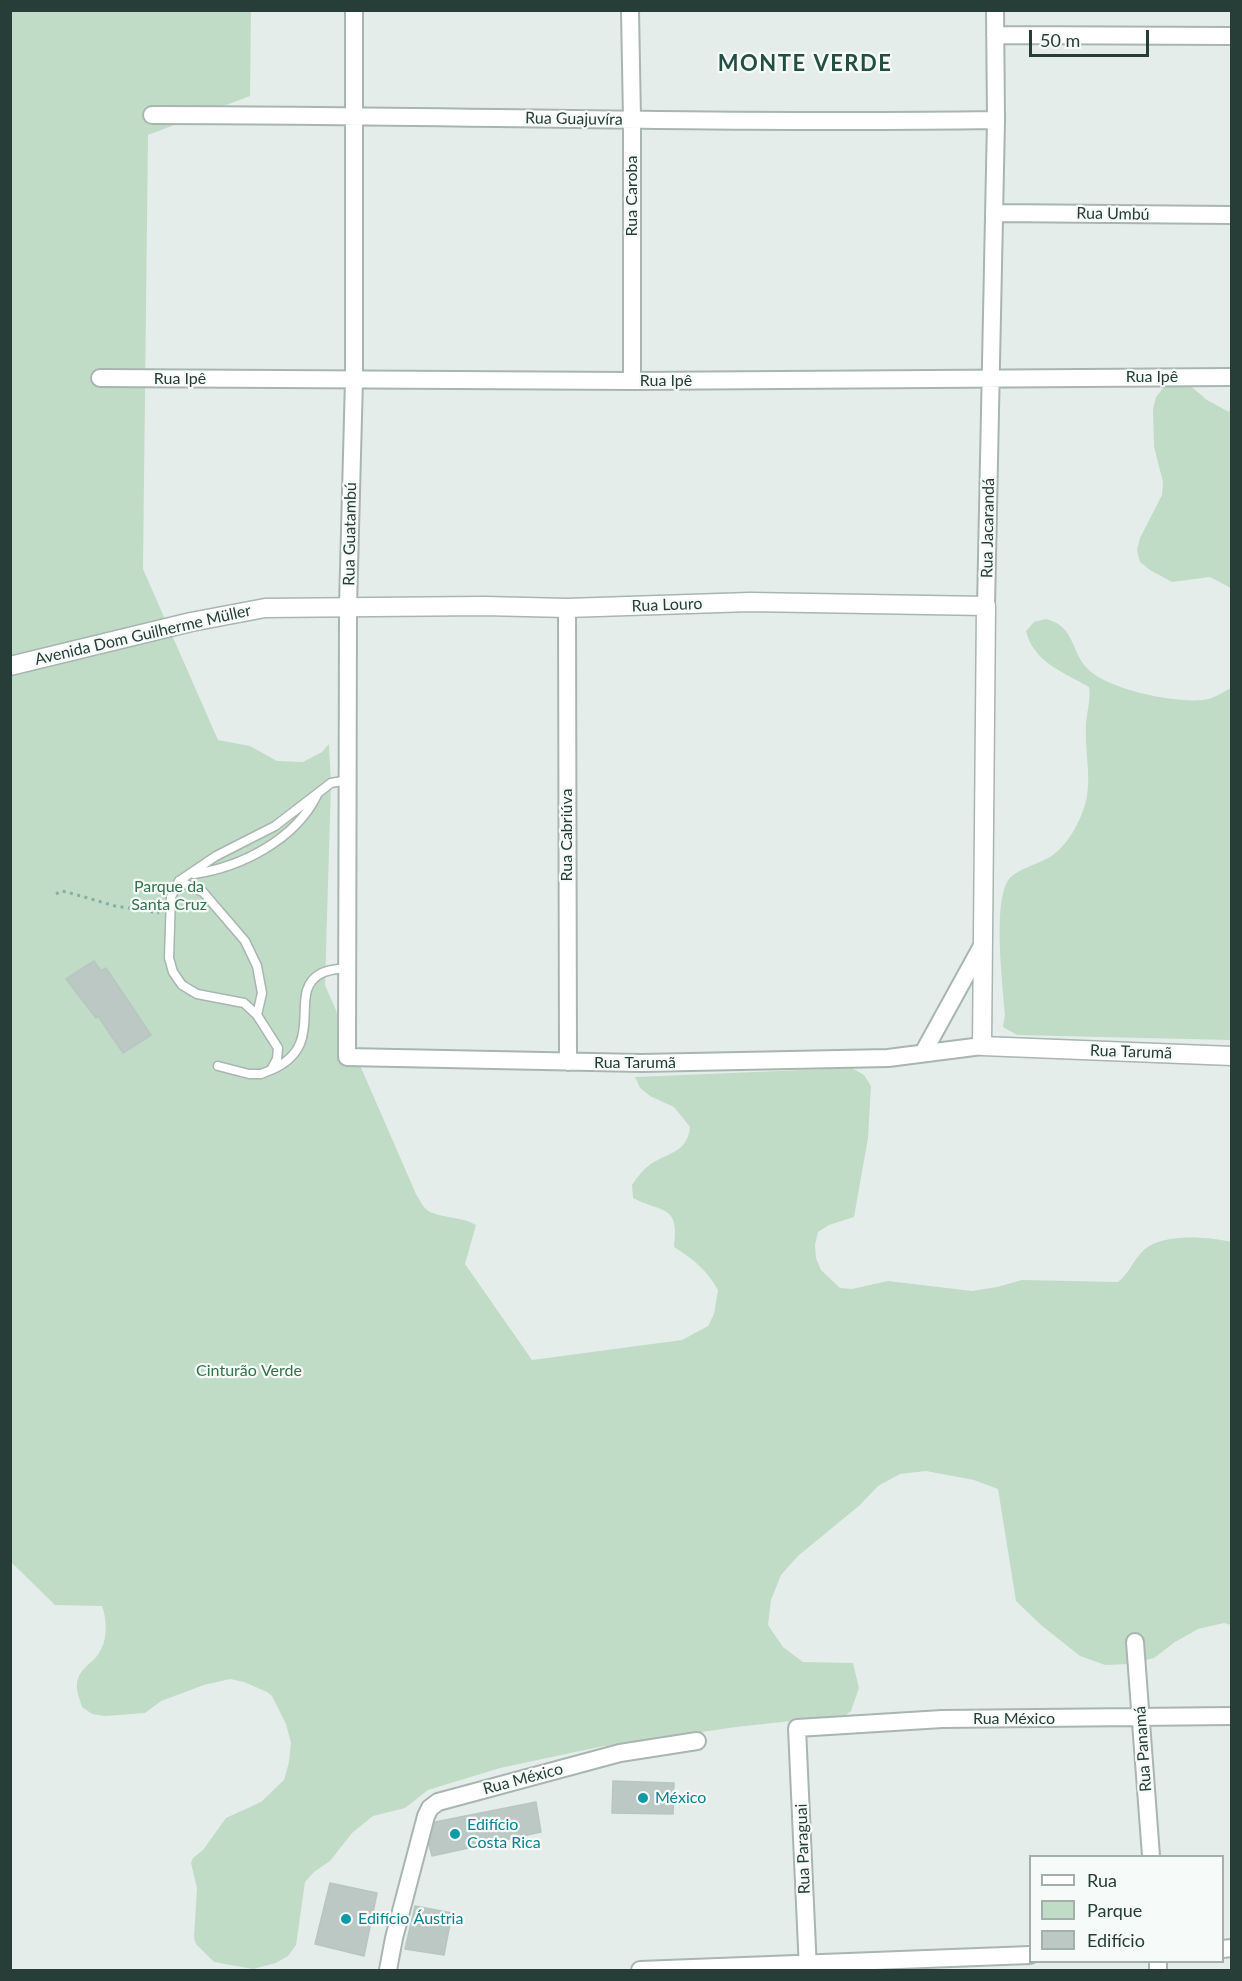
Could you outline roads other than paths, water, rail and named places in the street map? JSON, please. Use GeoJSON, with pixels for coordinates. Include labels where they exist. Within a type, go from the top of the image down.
{"type":"FeatureCollection","features":[{"type":"Feature","properties":{"kind":"street","name":"Rua Guatambú"},"geometry":{"type":"LineString","coordinates":[[347,1057],[348,606],[354,379],[354,10]]}},
{"type":"Feature","properties":{"kind":"street","name":"Rua Caroba"},"geometry":{"type":"LineString","coordinates":[[630,10],[632,381]]}},
{"type":"Feature","properties":{"kind":"street","name":"Rua Jacarandá"},"geometry":{"type":"LineString","coordinates":[[982,1046],[986,606],[996,120],[995,10]]}},
{"type":"Feature","properties":{"kind":"street"},"geometry":{"type":"LineString","coordinates":[[995,35],[1232,36]]}},
{"type":"Feature","properties":{"kind":"street","name":"Rua Guajuvíra"},"geometry":{"type":"LineString","coordinates":[[152,116],[354,116],[829,123],[996,120]]}},
{"type":"Feature","properties":{"kind":"street","name":"Rua Umbú"},"geometry":{"type":"LineString","coordinates":[[994,213],[1232,215]]}},
{"type":"Feature","properties":{"kind":"street","name":"Rua Ipê"},"geometry":{"type":"LineString","coordinates":[[100,378],[632,381],[1232,377]]}},
{"type":"Feature","properties":{"kind":"street","name":"Rua Louro"},"geometry":{"type":"LineString","coordinates":[[348,606],[484,606],[567,609],[750,602],[986,606]]}},
{"type":"Feature","properties":{"kind":"street","name":"Avenida Dom Guilherme Müller"},"geometry":{"type":"LineString","coordinates":[[10,666],[227,614],[265,608],[348,606]]}},
{"type":"Feature","properties":{"kind":"street","name":"Rua Cabriúva"},"geometry":{"type":"LineString","coordinates":[[567,609],[568,1062]]}},
{"type":"Feature","properties":{"kind":"street"},"geometry":{"type":"LineString","coordinates":[[923,1053],[983,944]]}},
{"type":"Feature","properties":{"kind":"street","name":"Rua Tarumã"},"geometry":{"type":"LineString","coordinates":[[347,1057],[641,1064],[888,1058],[982,1046],[1232,1056]]}},
{"type":"Feature","properties":{"kind":"street","name":"Rua Panamá"},"geometry":{"type":"LineString","coordinates":[[1135,1642],[1151,1855]]}},
{"type":"Feature","properties":{"kind":"street","name":"Rua México"},"geometry":{"type":"LineString","coordinates":[[797,1728],[942,1719],[1232,1716]]}},
{"type":"Feature","properties":{"kind":"street","name":"Rua Paraguai"},"geometry":{"type":"LineString","coordinates":[[797,1728],[808,1967]]}},
{"type":"Feature","properties":{"kind":"street","name":"Rua México"},"geometry":{"type":"LineString","coordinates":[[388,1971],[394,1938],[426,1816],[430,1808],[438,1802],[620,1753],[697,1741]]}},
{"type":"Feature","properties":{"kind":"street"},"geometry":{"type":"LineString","coordinates":[[640,1971],[808,1967],[1029,1955]]}},
{"type":"Feature","properties":{"kind":"lane"},"geometry":{"type":"LineString","coordinates":[[270,1070],[277,1059],[278,1048],[257,1015],[244,1003],[197,994],[182,985],[173,972],[169,958],[171,897],[179,881],[216,856],[275,826],[331,783],[348,780]]}},
{"type":"Feature","properties":{"kind":"lane"},"geometry":{"type":"LineString","coordinates":[[189,874],[229,866],[258,852],[287,832],[304,816],[319,792]]}},
{"type":"Feature","properties":{"kind":"lane"},"geometry":{"type":"LineString","coordinates":[[179,881],[203,892],[245,941],[257,966],[262,993],[257,1015]]}},
{"type":"Feature","properties":{"kind":"lane"},"geometry":{"type":"LineString","coordinates":[[218,1066],[249,1074],[261,1074],[284,1064],[299,1048],[304,1037],[305,997],[308,986],[317,975],[324,971],[347,968]]}},
{"type":"Feature","properties":{"kind":"place","name":"México"},"geometry":{"type":"Point","coordinates":[643,1798]}},
{"type":"Feature","properties":{"kind":"place","name":"Edifício Costa Rica"},"geometry":{"type":"Point","coordinates":[455,1834]}},
{"type":"Feature","properties":{"kind":"place","name":"Edifício Áustria"},"geometry":{"type":"Point","coordinates":[346,1919]}},
{"type":"Feature","properties":{"kind":"district","name":"MONTE VERDE"},"geometry":{"type":"Point","coordinates":[805,64]}},
{"type":"Feature","properties":{"kind":"park label","name":"Parque da Santa Cruz"},"geometry":{"type":"Point","coordinates":[169,896]}},
{"type":"Feature","properties":{"kind":"park label","name":"Cinturão Verde"},"geometry":{"type":"Point","coordinates":[249,1371]}}]}
